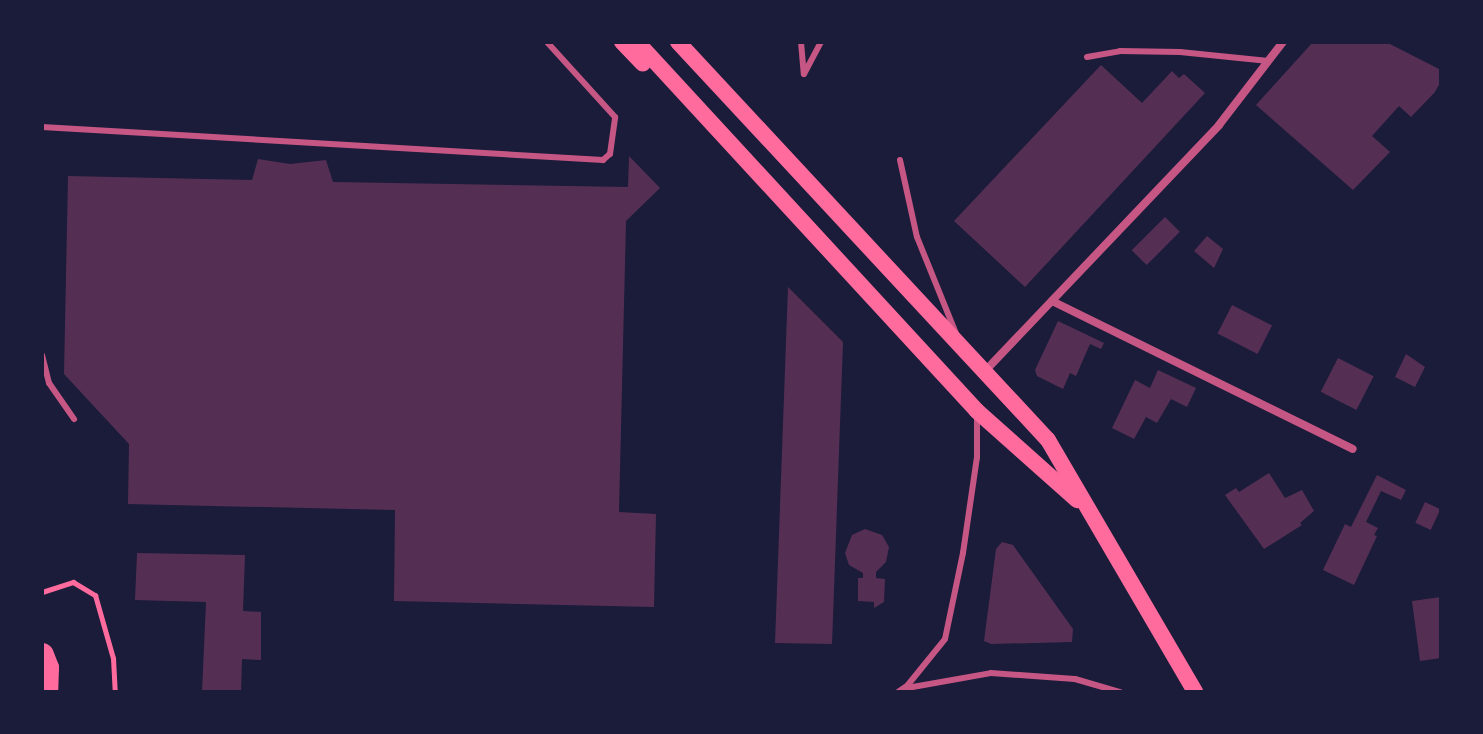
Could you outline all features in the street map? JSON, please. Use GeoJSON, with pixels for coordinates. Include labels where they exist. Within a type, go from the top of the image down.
{"type":"FeatureCollection","features":[{"type":"Feature","properties":{"kind":"highway"},"geometry":{"type":"LineString","coordinates":[[42,655],[47,668],[46,692]]}},
{"type":"Feature","properties":{"kind":"main road"},"geometry":{"type":"LineString","coordinates":[[622,42],[704,115]]}},
{"type":"Feature","properties":{"kind":"main road"},"geometry":{"type":"LineString","coordinates":[[637,42],[977,411],[1090,512]]}},
{"type":"Feature","properties":{"kind":"main road"},"geometry":{"type":"LineString","coordinates":[[678,42],[1048,440],[1195,692]]}},
{"type":"Feature","properties":{"kind":"street"},"geometry":{"type":"LineString","coordinates":[[986,370],[1219,125],[1283,42]]}},
{"type":"Feature","properties":{"kind":"street"},"geometry":{"type":"LineString","coordinates":[[1052,301],[1353,449]]}},
{"type":"Feature","properties":{"kind":"lane"},"geometry":{"type":"LineString","coordinates":[[42,127],[524,158],[603,160],[610,154],[615,117],[547,42]]}},
{"type":"Feature","properties":{"kind":"lane"},"geometry":{"type":"LineString","coordinates":[[801,42],[804,74],[821,42]]}},
{"type":"Feature","properties":{"kind":"lane"},"geometry":{"type":"LineString","coordinates":[[1087,57],[1120,51],[1180,52],[1269,61]]}},
{"type":"Feature","properties":{"kind":"lane"},"geometry":{"type":"LineString","coordinates":[[900,160],[917,237],[960,343]]}},
{"type":"Feature","properties":{"kind":"lane"},"geometry":{"type":"LineString","coordinates":[[42,355],[49,383],[74,419]]}},
{"type":"Feature","properties":{"kind":"lane"},"geometry":{"type":"LineString","coordinates":[[900,691],[945,639],[963,553],[977,457],[977,411]]}},
{"type":"Feature","properties":{"kind":"lane"},"geometry":{"type":"LineString","coordinates":[[900,691],[991,673],[1075,679],[1120,692]]}},
{"type":"Feature","properties":{"kind":"path"},"geometry":{"type":"LineString","coordinates":[[42,592],[73,582],[95,595],[113,658],[115,692]]}},
{"type":"Feature","properties":{"kind":"building"},"geometry":{"type":"Polygon","coordinates":[[[1313,42],[1386,42],[1441,70],[1441,81],[1435,92],[1411,117],[1399,106],[1372,136],[1390,152],[1353,190],[1256,105],[1313,42]]]}},
{"type":"Feature","properties":{"kind":"building"},"geometry":{"type":"Polygon","coordinates":[[[1101,65],[1142,103],[1172,71],[1179,78],[1184,74],[1205,93],[1025,287],[954,221],[1101,65]]]}},
{"type":"Feature","properties":{"kind":"building"},"geometry":{"type":"Polygon","coordinates":[[[629,156],[660,188],[626,221],[619,512],[656,514],[654,607],[394,601],[395,510],[128,504],[129,444],[64,374],[68,176],[252,180],[258,159],[290,164],[326,160],[333,182],[628,187],[629,156]]]}},
{"type":"Feature","properties":{"kind":"building"},"geometry":{"type":"Polygon","coordinates":[[[1165,217],[1180,232],[1147,265],[1132,250],[1165,217]]]}},
{"type":"Feature","properties":{"kind":"building"},"geometry":{"type":"Polygon","coordinates":[[[1207,236],[1223,249],[1214,268],[1194,251],[1207,236]]]}},
{"type":"Feature","properties":{"kind":"building"},"geometry":{"type":"Polygon","coordinates":[[[788,287],[843,342],[832,644],[775,643],[788,287]]]}},
{"type":"Feature","properties":{"kind":"building"},"geometry":{"type":"Polygon","coordinates":[[[1232,305],[1272,325],[1258,354],[1217,334],[1232,305]]]}},
{"type":"Feature","properties":{"kind":"building"},"geometry":{"type":"Polygon","coordinates":[[[1058,321],[1104,343],[1101,349],[1090,344],[1076,376],[1070,373],[1063,389],[1037,376],[1035,370],[1058,321]]]}},
{"type":"Feature","properties":{"kind":"building"},"geometry":{"type":"Polygon","coordinates":[[[1406,354],[1425,367],[1415,387],[1395,377],[1406,354]]]}},
{"type":"Feature","properties":{"kind":"building"},"geometry":{"type":"Polygon","coordinates":[[[1338,358],[1374,376],[1356,410],[1321,392],[1338,358]]]}},
{"type":"Feature","properties":{"kind":"building"},"geometry":{"type":"Polygon","coordinates":[[[1158,370],[1196,388],[1187,407],[1171,399],[1157,423],[1146,417],[1134,439],[1112,428],[1135,380],[1150,388],[1158,370]]]}},
{"type":"Feature","properties":{"kind":"building"},"geometry":{"type":"Polygon","coordinates":[[[1269,473],[1285,498],[1302,490],[1314,511],[1300,523],[1302,525],[1264,549],[1225,495],[1236,488],[1239,492],[1269,473]]]}},
{"type":"Feature","properties":{"kind":"building"},"geometry":{"type":"Polygon","coordinates":[[[1377,475],[1406,490],[1401,500],[1381,491],[1366,522],[1378,528],[1374,535],[1377,536],[1354,585],[1323,570],[1345,524],[1351,527],[1377,475]]]}},
{"type":"Feature","properties":{"kind":"building"},"geometry":{"type":"Polygon","coordinates":[[[1425,502],[1440,509],[1431,530],[1415,523],[1425,502]]]}},
{"type":"Feature","properties":{"kind":"building"},"geometry":{"type":"Polygon","coordinates":[[[865,529],[882,535],[889,547],[886,562],[876,572],[876,578],[885,579],[884,602],[874,608],[874,602],[858,601],[858,578],[863,578],[863,573],[849,565],[845,553],[852,535],[865,529]]]}},
{"type":"Feature","properties":{"kind":"building"},"geometry":{"type":"Polygon","coordinates":[[[1002,542],[1013,545],[1073,629],[1072,642],[991,644],[984,641],[996,549],[1002,542]]]}},
{"type":"Feature","properties":{"kind":"building"},"geometry":{"type":"Polygon","coordinates":[[[137,553],[245,555],[243,611],[261,612],[261,660],[242,659],[241,692],[202,692],[206,602],[135,600],[137,553]]]}},
{"type":"Feature","properties":{"kind":"building"},"geometry":{"type":"Polygon","coordinates":[[[1441,597],[1441,658],[1420,661],[1412,601],[1441,597]]]}}]}
